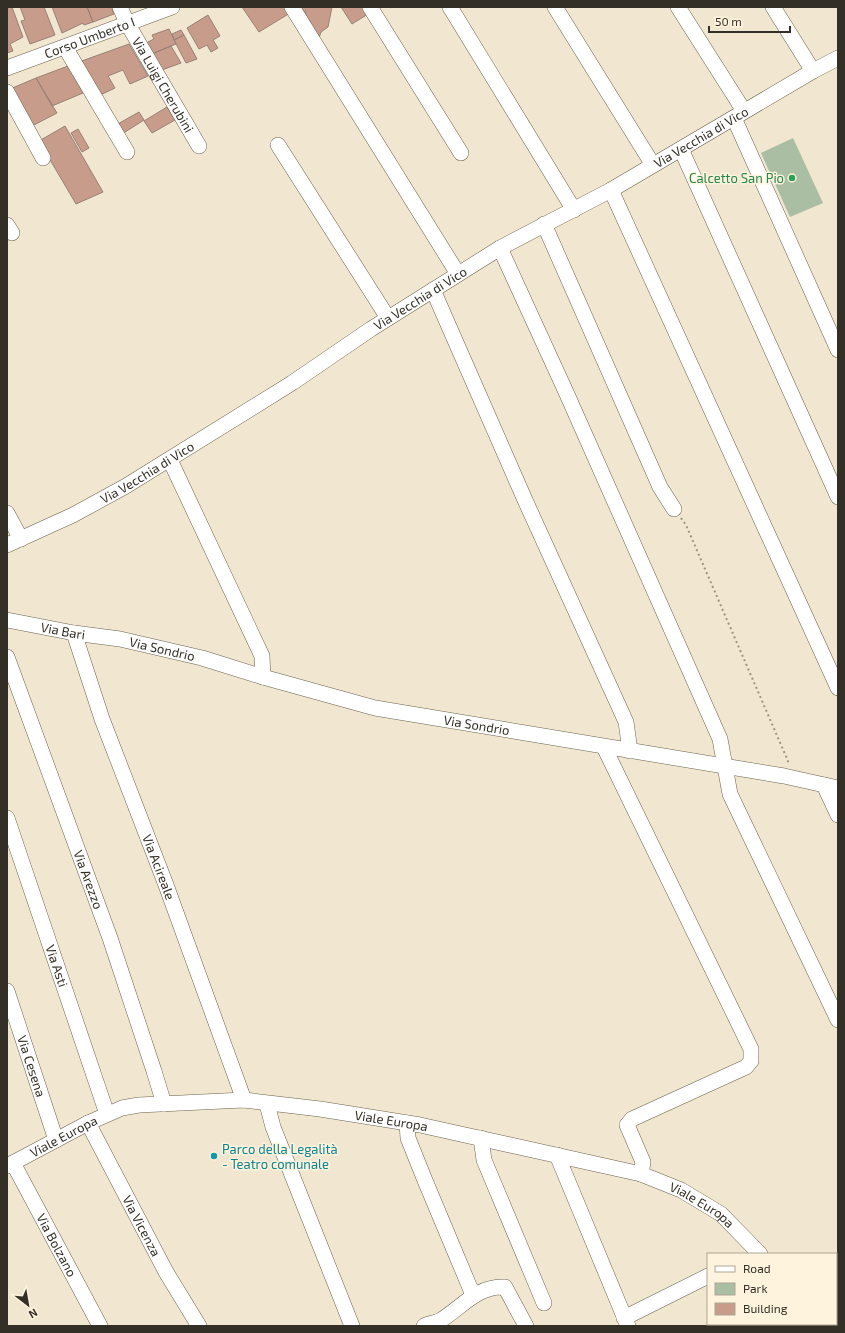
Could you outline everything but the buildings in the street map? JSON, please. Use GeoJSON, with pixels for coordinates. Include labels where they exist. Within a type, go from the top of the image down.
{"type":"FeatureCollection","features":[{"type":"Feature","properties":{"kind":"street","name":"Via Luigi Cherubini"},"geometry":{"type":"LineString","coordinates":[[120,7],[127,23],[199,146]]}},
{"type":"Feature","properties":{"kind":"street","name":"Corso Umberto I"},"geometry":{"type":"LineString","coordinates":[[7,68],[172,7]]}},
{"type":"Feature","properties":{"kind":"street"},"geometry":{"type":"LineString","coordinates":[[292,7],[458,274]]}},
{"type":"Feature","properties":{"kind":"street"},"geometry":{"type":"LineString","coordinates":[[370,7],[461,153]]}},
{"type":"Feature","properties":{"kind":"street"},"geometry":{"type":"LineString","coordinates":[[450,7],[574,210]]}},
{"type":"Feature","properties":{"kind":"street"},"geometry":{"type":"LineString","coordinates":[[555,7],[653,165]]}},
{"type":"Feature","properties":{"kind":"street"},"geometry":{"type":"LineString","coordinates":[[678,7],[739,115],[838,350]]}},
{"type":"Feature","properties":{"kind":"street"},"geometry":{"type":"LineString","coordinates":[[773,7],[813,71]]}},
{"type":"Feature","properties":{"kind":"street"},"geometry":{"type":"LineString","coordinates":[[66,46],[127,152]]}},
{"type":"Feature","properties":{"kind":"street","name":"Via Vecchia di Vico"},"geometry":{"type":"LineString","coordinates":[[7,545],[73,515],[170,460],[292,383],[388,318],[500,248],[611,190],[813,71],[838,58]]}},
{"type":"Feature","properties":{"kind":"street"},"geometry":{"type":"LineString","coordinates":[[7,92],[43,158]]}},
{"type":"Feature","properties":{"kind":"street"},"geometry":{"type":"LineString","coordinates":[[278,145],[388,318]]}},
{"type":"Feature","properties":{"kind":"street"},"geometry":{"type":"LineString","coordinates":[[681,149],[838,498]]}},
{"type":"Feature","properties":{"kind":"street"},"geometry":{"type":"LineString","coordinates":[[611,190],[838,688]]}},
{"type":"Feature","properties":{"kind":"street"},"geometry":{"type":"LineString","coordinates":[[544,224],[660,487],[674,509]]}},
{"type":"Feature","properties":{"kind":"street"},"geometry":{"type":"LineString","coordinates":[[500,248],[566,392],[720,739],[730,794],[838,1020]]}},
{"type":"Feature","properties":{"kind":"street"},"geometry":{"type":"LineString","coordinates":[[433,290],[525,500],[626,722],[630,751]]}},
{"type":"Feature","properties":{"kind":"street"},"geometry":{"type":"LineString","coordinates":[[170,460],[262,656],[263,677]]}},
{"type":"Feature","properties":{"kind":"street"},"geometry":{"type":"LineString","coordinates":[[7,513],[21,539]]}},
{"type":"Feature","properties":{"kind":"street","name":"Via Bari"},"geometry":{"type":"LineString","coordinates":[[7,620],[74,633],[120,639]]}},
{"type":"Feature","properties":{"kind":"street","name":"Via Acireale"},"geometry":{"type":"LineString","coordinates":[[74,633],[102,719],[166,885],[244,1100]]}},
{"type":"Feature","properties":{"kind":"street","name":"Via Sondrio"},"geometry":{"type":"LineString","coordinates":[[120,639],[202,658],[263,677],[375,708],[784,776],[831,786]]}},
{"type":"Feature","properties":{"kind":"street","name":"Via Arezzo"},"geometry":{"type":"LineString","coordinates":[[7,657],[110,938],[164,1104]]}},
{"type":"Feature","properties":{"kind":"street"},"geometry":{"type":"LineString","coordinates":[[604,746],[752,1049],[751,1061],[746,1067],[632,1120],[627,1125],[643,1162],[641,1174]]}},
{"type":"Feature","properties":{"kind":"street"},"geometry":{"type":"LineString","coordinates":[[831,786],[838,815]]}},
{"type":"Feature","properties":{"kind":"street","name":"Via Asti"},"geometry":{"type":"LineString","coordinates":[[7,818],[108,1114]]}},
{"type":"Feature","properties":{"kind":"street","name":"Via Cesena"},"geometry":{"type":"LineString","coordinates":[[7,991],[56,1140]]}},
{"type":"Feature","properties":{"kind":"street","name":"Viale Europa"},"geometry":{"type":"LineString","coordinates":[[10,1165],[88,1123],[108,1114],[134,1106],[244,1100],[267,1104],[320,1109],[407,1123],[641,1174],[681,1190],[720,1214],[757,1253]]}},
{"type":"Feature","properties":{"kind":"street"},"geometry":{"type":"LineString","coordinates":[[267,1104],[273,1127],[352,1326]]}},
{"type":"Feature","properties":{"kind":"street","name":"Via Vicenza"},"geometry":{"type":"LineString","coordinates":[[88,1123],[166,1272],[199,1326]]}},
{"type":"Feature","properties":{"kind":"street"},"geometry":{"type":"LineString","coordinates":[[407,1123],[408,1138],[473,1295]]}},
{"type":"Feature","properties":{"kind":"street"},"geometry":{"type":"LineString","coordinates":[[481,1138],[484,1160],[544,1303]]}},
{"type":"Feature","properties":{"kind":"street"},"geometry":{"type":"LineString","coordinates":[[557,1155],[626,1322],[707,1277]]}},
{"type":"Feature","properties":{"kind":"street","name":"Via Bolzano"},"geometry":{"type":"LineString","coordinates":[[10,1165],[100,1326]]}},
{"type":"Feature","properties":{"kind":"street"},"geometry":{"type":"LineString","coordinates":[[424,1326],[441,1324],[469,1301],[473,1295],[491,1288],[505,1287],[526,1326]]}},
{"type":"Feature","properties":{"kind":"path"},"geometry":{"type":"LineString","coordinates":[[674,509],[686,525],[788,761],[784,776]]}},
{"type":"Feature","properties":{"kind":"green space","name":"Calcetto San Pio"},"geometry":{"type":"Polygon","coordinates":[[[793,138],[823,203],[790,217],[761,153],[793,138]]]}},
{"type":"Feature","properties":{"kind":"place","name":"Calcetto San Pio"},"geometry":{"type":"Point","coordinates":[792,178]}},
{"type":"Feature","properties":{"kind":"place","name":"Parco della Legalità - Teatro comunale"},"geometry":{"type":"Point","coordinates":[214,1156]}}]}
